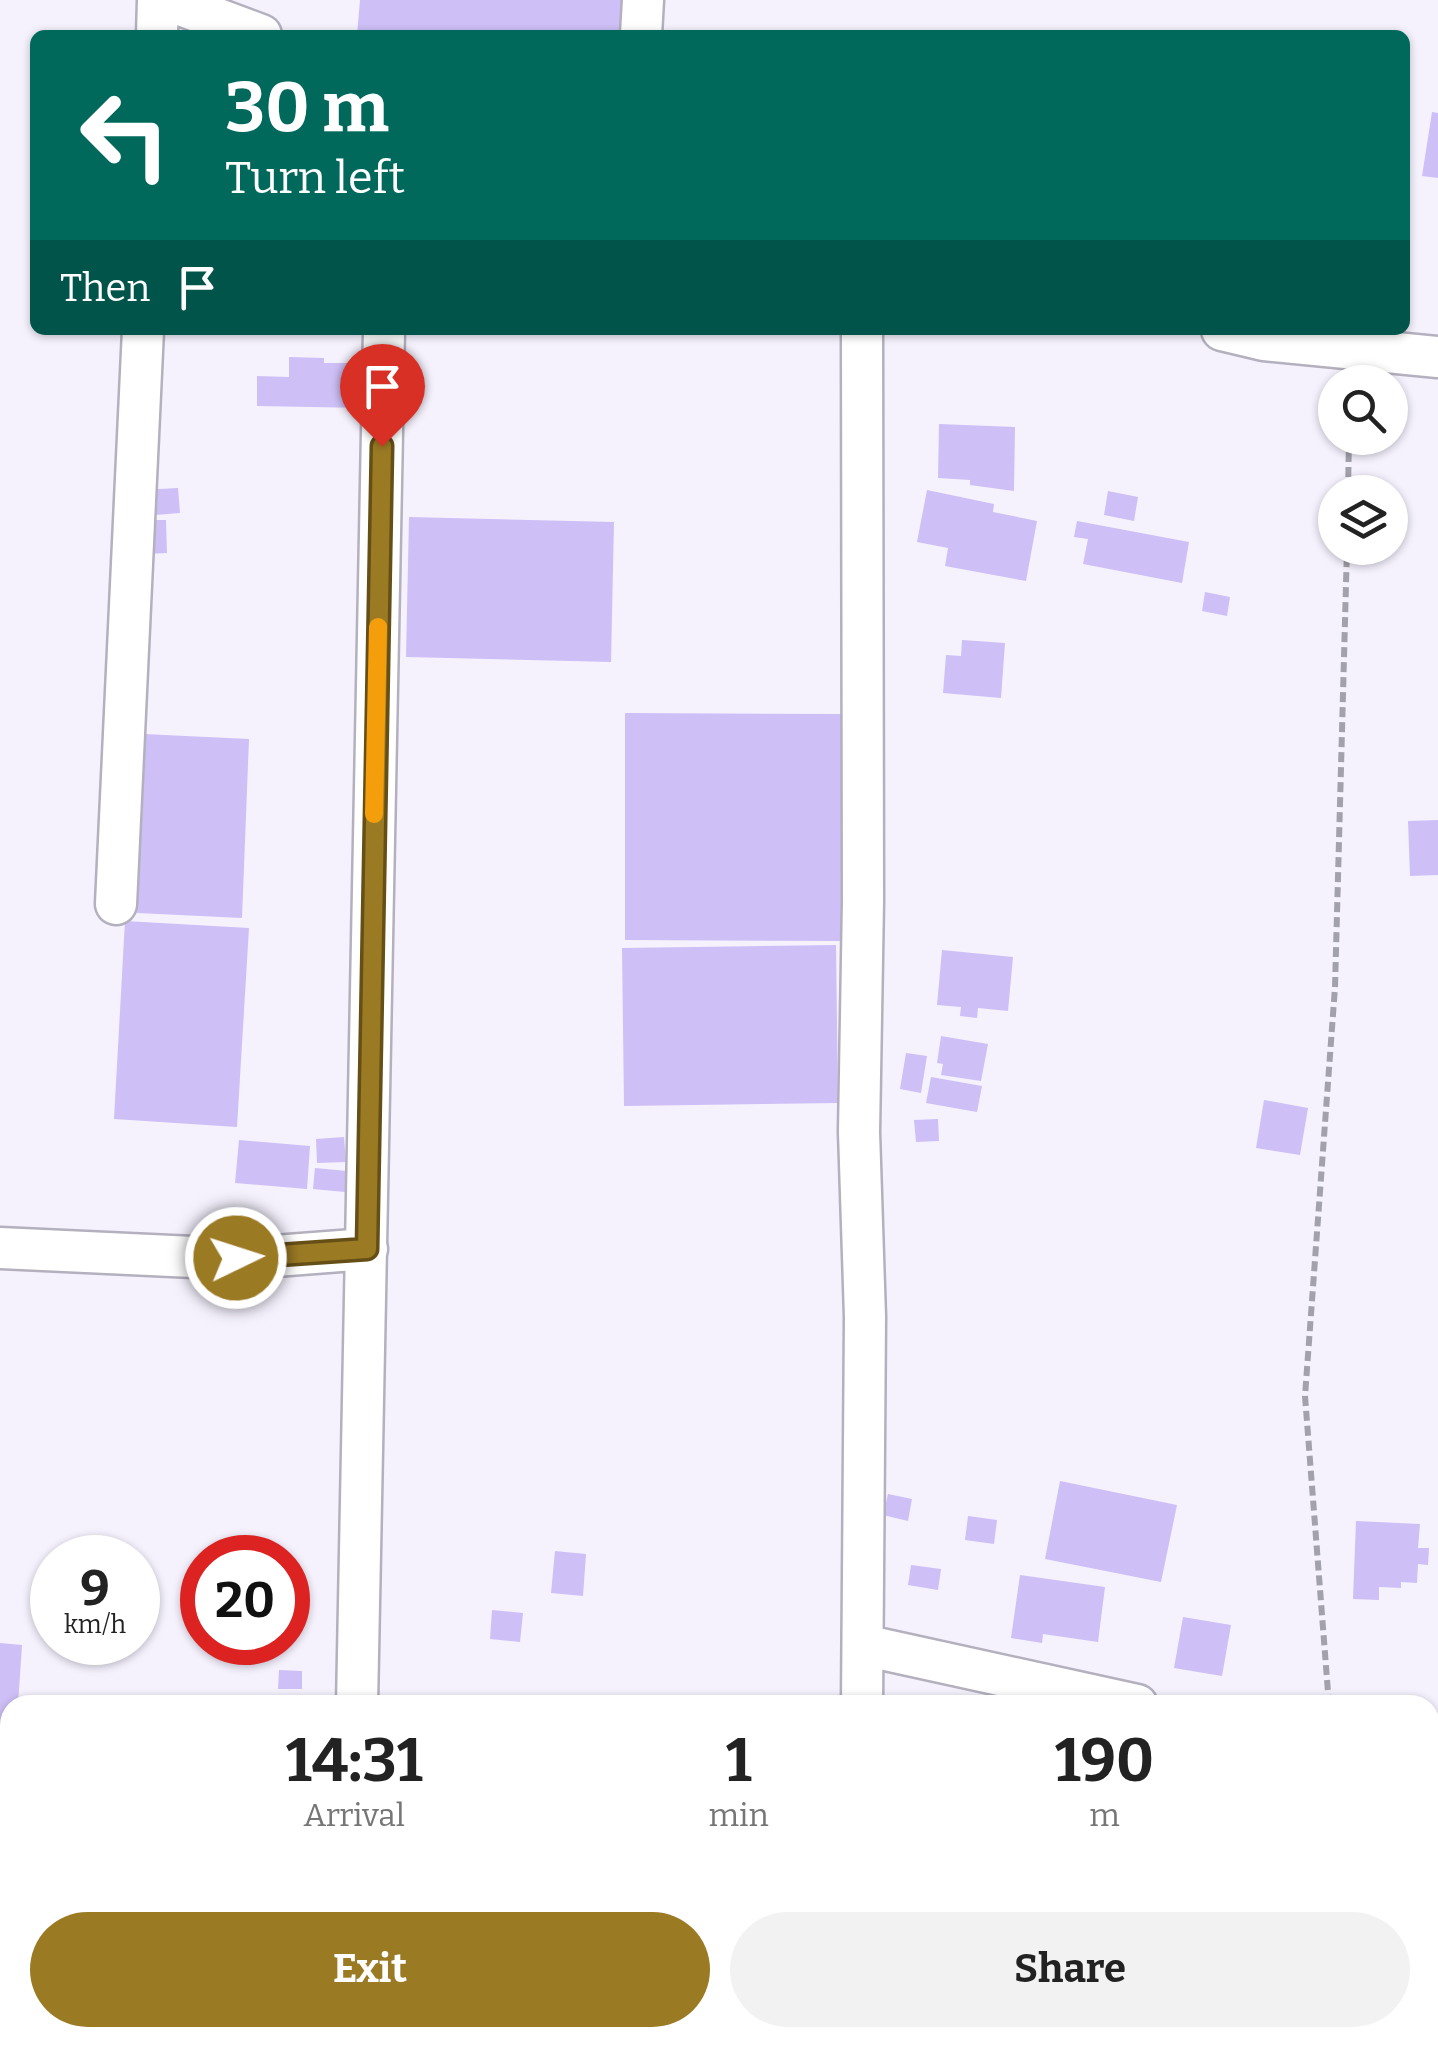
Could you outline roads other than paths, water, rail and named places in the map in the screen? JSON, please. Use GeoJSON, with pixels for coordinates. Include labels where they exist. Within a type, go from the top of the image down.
{"type":"FeatureCollection","features":[{"type":"Feature","properties":{"kind":"street"},"geometry":{"type":"LineString","coordinates":[[157,30],[158,0]]}},
{"type":"Feature","properties":{"kind":"street"},"geometry":{"type":"LineString","coordinates":[[168,0],[248,30]]}},
{"type":"Feature","properties":{"kind":"street"},"geometry":{"type":"LineString","coordinates":[[641,30],[643,0]]}},
{"type":"Feature","properties":{"kind":"street"},"geometry":{"type":"LineString","coordinates":[[116,904],[143,335]]}},
{"type":"Feature","properties":{"kind":"street"},"geometry":{"type":"LineString","coordinates":[[357,1695],[384,335]]}},
{"type":"Feature","properties":{"kind":"street"},"geometry":{"type":"LineString","coordinates":[[862,335],[859,1132],[866,1317],[862,1695]]}},
{"type":"Feature","properties":{"kind":"street"},"geometry":{"type":"LineString","coordinates":[[1243,335],[1438,357]]}},
{"type":"Feature","properties":{"kind":"street"},"geometry":{"type":"LineString","coordinates":[[0,1248],[236,1258],[367,1249]]}},
{"type":"Feature","properties":{"kind":"street"},"geometry":{"type":"LineString","coordinates":[[863,1645],[1091,1695]]}}]}
